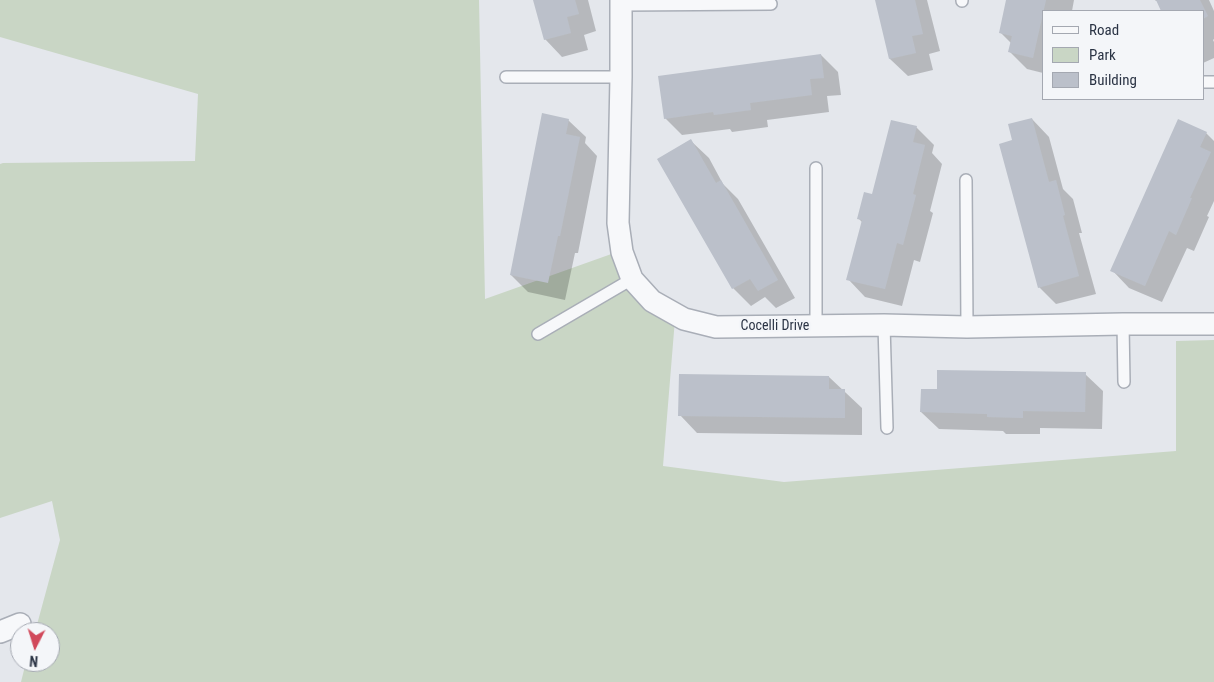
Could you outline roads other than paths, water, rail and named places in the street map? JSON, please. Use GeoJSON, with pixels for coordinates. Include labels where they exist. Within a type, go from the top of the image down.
{"type":"FeatureCollection","features":[{"type":"Feature","properties":{"kind":"street","name":"Cocelli Drive"},"geometry":{"type":"LineString","coordinates":[[621,2],[618,223],[622,252],[632,279],[652,301],[684,319],[716,327],[884,325],[968,327],[1214,324]]}},
{"type":"Feature","properties":{"kind":"lane"},"geometry":{"type":"LineString","coordinates":[[621,2],[771,4]]}},
{"type":"Feature","properties":{"kind":"lane"},"geometry":{"type":"LineString","coordinates":[[506,77],[621,77]]}},
{"type":"Feature","properties":{"kind":"lane"},"geometry":{"type":"LineString","coordinates":[[816,168],[816,326]]}},
{"type":"Feature","properties":{"kind":"lane"},"geometry":{"type":"LineString","coordinates":[[966,180],[968,327]]}},
{"type":"Feature","properties":{"kind":"lane"},"geometry":{"type":"LineString","coordinates":[[538,334],[632,279]]}},
{"type":"Feature","properties":{"kind":"lane"},"geometry":{"type":"LineString","coordinates":[[1123,324],[1124,382]]}},
{"type":"Feature","properties":{"kind":"lane"},"geometry":{"type":"LineString","coordinates":[[884,325],[887,428]]}}]}
